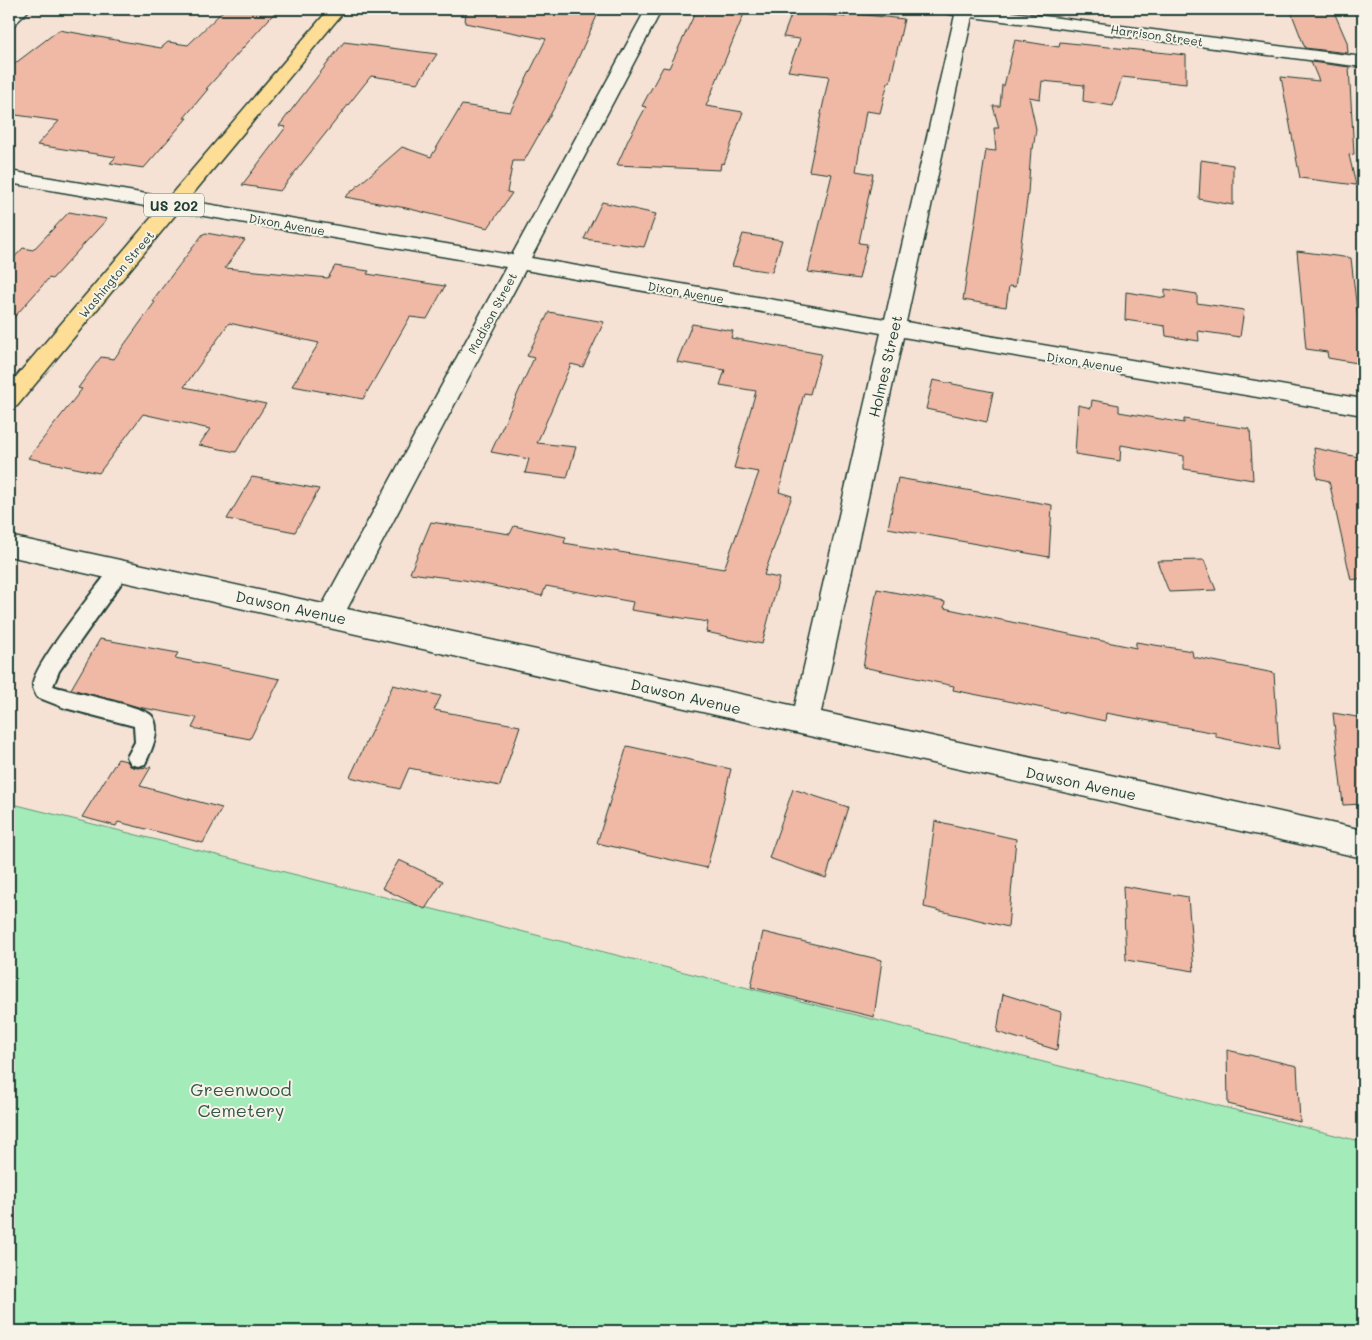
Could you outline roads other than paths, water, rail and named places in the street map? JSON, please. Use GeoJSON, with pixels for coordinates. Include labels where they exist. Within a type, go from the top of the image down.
{"type":"FeatureCollection","features":[{"type":"Feature","properties":{"kind":"main road","name":"Washington Street"},"geometry":{"type":"LineString","coordinates":[[9,400],[338,9]]}},
{"type":"Feature","properties":{"kind":"street"},"geometry":{"type":"LineString","coordinates":[[9,20],[22,9]]}},
{"type":"Feature","properties":{"kind":"street","name":"Madison Street"},"geometry":{"type":"LineString","coordinates":[[330,616],[654,9]]}},
{"type":"Feature","properties":{"kind":"street","name":"Harrison Street"},"geometry":{"type":"LineString","coordinates":[[960,9],[1363,62]]}},
{"type":"Feature","properties":{"kind":"street","name":"Holmes Street"},"geometry":{"type":"LineString","coordinates":[[805,722],[893,328],[960,9]]}},
{"type":"Feature","properties":{"kind":"street","name":"Dixon Avenue"},"geometry":{"type":"LineString","coordinates":[[9,177],[1363,407]]}},
{"type":"Feature","properties":{"kind":"street","name":"Dawson Avenue"},"geometry":{"type":"LineString","coordinates":[[9,546],[1363,844]]}},
{"type":"Feature","properties":{"kind":"lane"},"geometry":{"type":"LineString","coordinates":[[120,570],[52,665],[44,677],[42,686],[44,691],[65,699],[138,718],[144,722],[145,742],[138,757]]}},
{"type":"Feature","properties":{"kind":"park label","name":"Greenwood Cemetery"},"geometry":{"type":"Point","coordinates":[241,1099]}}]}
